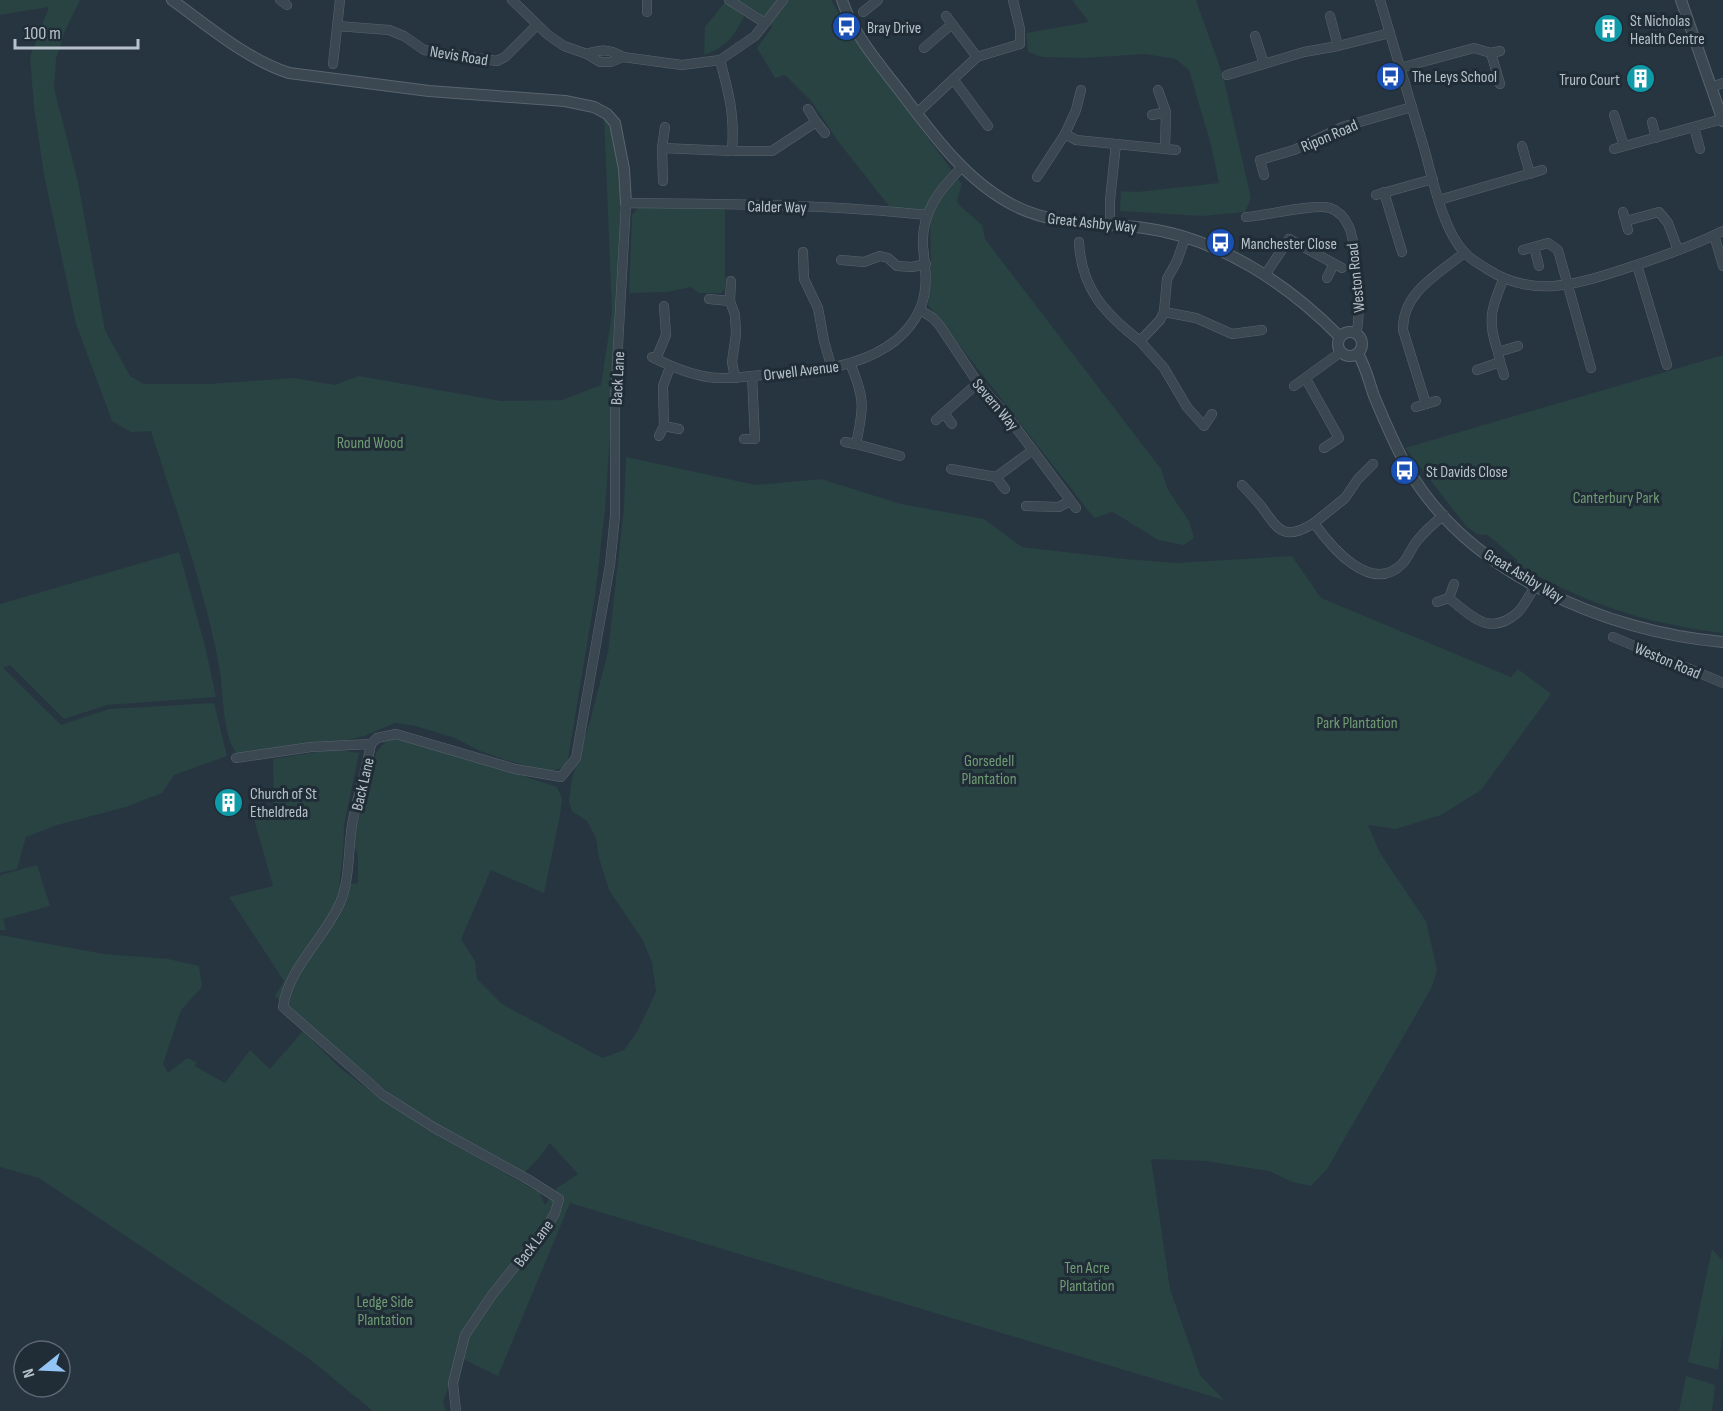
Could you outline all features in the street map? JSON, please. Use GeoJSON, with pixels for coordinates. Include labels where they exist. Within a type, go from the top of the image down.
{"type":"FeatureCollection","features":[{"type":"Feature","properties":{"kind":"street"},"geometry":{"type":"LineString","coordinates":[[172,0],[247,53],[270,66],[289,73],[429,91],[565,101],[594,107],[607,114],[615,123],[624,169],[626,203]]}},
{"type":"Feature","properties":{"kind":"street"},"geometry":{"type":"LineString","coordinates":[[333,64],[340,0]]}},
{"type":"Feature","properties":{"kind":"street"},"geometry":{"type":"LineString","coordinates":[[512,0],[537,25],[564,46],[587,54],[604,50],[612,51],[623,57],[682,65],[720,60],[755,36],[783,0]]}},
{"type":"Feature","properties":{"kind":"street"},"geometry":{"type":"LineString","coordinates":[[646,12],[647,0]]}},
{"type":"Feature","properties":{"kind":"street"},"geometry":{"type":"LineString","coordinates":[[729,0],[765,23]]}},
{"type":"Feature","properties":{"kind":"street","name":"Great Ashby Way"},"geometry":{"type":"LineString","coordinates":[[842,0],[856,31],[917,113],[962,166],[993,194],[1027,212],[1058,221],[1149,229],[1185,238],[1230,255],[1283,287],[1341,337]]}},
{"type":"Feature","properties":{"kind":"street"},"geometry":{"type":"LineString","coordinates":[[863,12],[878,0]]}},
{"type":"Feature","properties":{"kind":"street"},"geometry":{"type":"LineString","coordinates":[[917,113],[977,57],[1020,44],[1020,29],[1013,0]]}},
{"type":"Feature","properties":{"kind":"street"},"geometry":{"type":"LineString","coordinates":[[1380,0],[1439,200],[1448,224],[1464,253],[1503,280],[1520,285],[1545,287],[1568,285],[1637,265],[1718,233],[1723,266]]}},
{"type":"Feature","properties":{"kind":"street"},"geometry":{"type":"LineString","coordinates":[[1614,115],[1619,147],[1723,120],[1681,0]]}},
{"type":"Feature","properties":{"kind":"street"},"geometry":{"type":"LineString","coordinates":[[946,16],[977,57]]}},
{"type":"Feature","properties":{"kind":"street"},"geometry":{"type":"LineString","coordinates":[[1330,16],[1338,46]]}},
{"type":"Feature","properties":{"kind":"street"},"geometry":{"type":"LineString","coordinates":[[924,48],[952,24]]}},
{"type":"Feature","properties":{"kind":"street","name":"Nevis Road"},"geometry":{"type":"LineString","coordinates":[[337,26],[388,30],[404,36],[424,50],[497,61],[505,57],[537,25]]}},
{"type":"Feature","properties":{"kind":"street"},"geometry":{"type":"LineString","coordinates":[[1227,75],[1304,52],[1390,33]]}},
{"type":"Feature","properties":{"kind":"street"},"geometry":{"type":"LineString","coordinates":[[1256,36],[1264,64]]}},
{"type":"Feature","properties":{"kind":"street"},"geometry":{"type":"LineString","coordinates":[[1400,68],[1474,48],[1495,52],[1500,84]]}},
{"type":"Feature","properties":{"kind":"street"},"geometry":{"type":"LineString","coordinates":[[720,60],[732,101],[734,130],[732,151]]}},
{"type":"Feature","properties":{"kind":"street"},"geometry":{"type":"LineString","coordinates":[[953,79],[986,115],[988,126]]}},
{"type":"Feature","properties":{"kind":"street"},"geometry":{"type":"LineString","coordinates":[[1712,87],[1723,83]]}},
{"type":"Feature","properties":{"kind":"street"},"geometry":{"type":"LineString","coordinates":[[1037,177],[1065,134],[1082,90]]}},
{"type":"Feature","properties":{"kind":"street"},"geometry":{"type":"LineString","coordinates":[[1158,90],[1166,112],[1165,148]]}},
{"type":"Feature","properties":{"kind":"street","name":"Ripon Road"},"geometry":{"type":"LineString","coordinates":[[1264,175],[1260,160],[1294,150],[1341,127],[1412,107]]}},
{"type":"Feature","properties":{"kind":"street"},"geometry":{"type":"LineString","coordinates":[[808,109],[825,133]]}},
{"type":"Feature","properties":{"kind":"street"},"geometry":{"type":"LineString","coordinates":[[1152,116],[1166,112]]}},
{"type":"Feature","properties":{"kind":"street"},"geometry":{"type":"LineString","coordinates":[[662,148],[772,151],[816,122]]}},
{"type":"Feature","properties":{"kind":"street"},"geometry":{"type":"LineString","coordinates":[[1652,122],[1656,138]]}},
{"type":"Feature","properties":{"kind":"street"},"geometry":{"type":"LineString","coordinates":[[663,181],[662,148],[665,126]]}},
{"type":"Feature","properties":{"kind":"street"},"geometry":{"type":"LineString","coordinates":[[1694,127],[1700,149]]}},
{"type":"Feature","properties":{"kind":"street"},"geometry":{"type":"LineString","coordinates":[[1065,134],[1076,140],[1176,150]]}},
{"type":"Feature","properties":{"kind":"street"},"geometry":{"type":"LineString","coordinates":[[1110,225],[1110,200],[1116,144]]}},
{"type":"Feature","properties":{"kind":"street"},"geometry":{"type":"LineString","coordinates":[[1522,146],[1530,174]]}},
{"type":"Feature","properties":{"kind":"street","name":"Orwell Avenue"},"geometry":{"type":"LineString","coordinates":[[664,306],[666,335],[654,358],[670,367],[710,377],[735,378],[832,369],[880,350],[899,338],[920,310],[926,284],[923,236],[927,215],[936,197],[962,166]]}},
{"type":"Feature","properties":{"kind":"street"},"geometry":{"type":"LineString","coordinates":[[1439,200],[1542,170]]}},
{"type":"Feature","properties":{"kind":"street"},"geometry":{"type":"LineString","coordinates":[[1402,252],[1395,215],[1380,193],[1433,179]]}},
{"type":"Feature","properties":{"kind":"street","name":"Calder Way"},"geometry":{"type":"LineString","coordinates":[[626,203],[828,207],[927,215]]}},
{"type":"Feature","properties":{"kind":"street","name":"Back Lane"},"geometry":{"type":"LineString","coordinates":[[456,1411],[453,1383],[465,1335],[492,1295],[548,1226],[559,1199],[433,1127],[383,1095],[283,1007],[285,993],[313,943],[325,929],[342,900],[352,825],[371,744],[377,738],[396,734],[515,769],[561,777],[576,758],[610,565],[615,516],[615,399],[626,203]]}},
{"type":"Feature","properties":{"kind":"street","name":"Weston Road"},"geometry":{"type":"LineString","coordinates":[[1246,218],[1320,207],[1328,207],[1341,214],[1350,228],[1358,287],[1360,316],[1356,333]]}},
{"type":"Feature","properties":{"kind":"street"},"geometry":{"type":"LineString","coordinates":[[1626,221],[1659,212],[1668,223],[1678,250]]}},
{"type":"Feature","properties":{"kind":"street"},"geometry":{"type":"LineString","coordinates":[[1140,341],[1157,325],[1164,312],[1167,279],[1177,261],[1185,238]]}},
{"type":"Feature","properties":{"kind":"street"},"geometry":{"type":"LineString","coordinates":[[1265,275],[1289,239],[1338,266],[1327,278]]}},
{"type":"Feature","properties":{"kind":"street"},"geometry":{"type":"LineString","coordinates":[[1079,242],[1082,269],[1089,285],[1112,319],[1140,341],[1164,368],[1187,407],[1204,426],[1212,414]]}},
{"type":"Feature","properties":{"kind":"street"},"geometry":{"type":"LineString","coordinates":[[1523,250],[1548,243],[1558,250],[1584,360],[1591,369]]}},
{"type":"Feature","properties":{"kind":"street"},"geometry":{"type":"LineString","coordinates":[[1534,247],[1539,266]]}},
{"type":"Feature","properties":{"kind":"street"},"geometry":{"type":"LineString","coordinates":[[803,252],[804,279],[818,308],[832,369]]}},
{"type":"Feature","properties":{"kind":"street"},"geometry":{"type":"LineString","coordinates":[[1416,407],[1431,403],[1403,330],[1403,320],[1415,292],[1464,253]]}},
{"type":"Feature","properties":{"kind":"street"},"geometry":{"type":"LineString","coordinates":[[841,260],[864,262],[880,256],[888,258],[897,266],[912,267],[926,264]]}},
{"type":"Feature","properties":{"kind":"street"},"geometry":{"type":"LineString","coordinates":[[1637,265],[1664,334],[1667,364]]}},
{"type":"Feature","properties":{"kind":"street"},"geometry":{"type":"LineString","coordinates":[[1503,280],[1494,301],[1491,317],[1492,334],[1504,375]]}},
{"type":"Feature","properties":{"kind":"street"},"geometry":{"type":"LineString","coordinates":[[731,281],[730,301],[735,315],[736,334],[732,362],[735,378]]}},
{"type":"Feature","properties":{"kind":"street"},"geometry":{"type":"LineString","coordinates":[[709,299],[730,301]]}},
{"type":"Feature","properties":{"kind":"street","name":"Severn Way"},"geometry":{"type":"LineString","coordinates":[[920,310],[933,318],[940,326],[978,383],[998,403],[1073,504],[1059,507],[1026,506]]}},
{"type":"Feature","properties":{"kind":"street"},"geometry":{"type":"LineString","coordinates":[[1164,312],[1196,318],[1232,334],[1262,330]]}},
{"type":"Feature","properties":{"kind":"street"},"geometry":{"type":"LineString","coordinates":[[1356,333],[1348,332],[1341,337],[1338,344],[1341,352],[1347,356],[1358,354]]}},
{"type":"Feature","properties":{"kind":"street","name":"Great Ashby Way"},"geometry":{"type":"LineString","coordinates":[[1356,333],[1362,344],[1358,354],[1394,442],[1408,469],[1444,515],[1491,558],[1536,586],[1576,606],[1659,634],[1723,642]]}},
{"type":"Feature","properties":{"kind":"street"},"geometry":{"type":"LineString","coordinates":[[1477,370],[1518,346]]}},
{"type":"Feature","properties":{"kind":"street"},"geometry":{"type":"LineString","coordinates":[[1294,386],[1341,352]]}},
{"type":"Feature","properties":{"kind":"street"},"geometry":{"type":"LineString","coordinates":[[850,363],[861,390],[863,405],[856,444]]}},
{"type":"Feature","properties":{"kind":"street"},"geometry":{"type":"LineString","coordinates":[[659,436],[664,426],[663,386],[670,367]]}},
{"type":"Feature","properties":{"kind":"street"},"geometry":{"type":"LineString","coordinates":[[752,376],[749,439],[765,441]]}},
{"type":"Feature","properties":{"kind":"street"},"geometry":{"type":"LineString","coordinates":[[1306,379],[1339,438]]}},
{"type":"Feature","properties":{"kind":"street"},"geometry":{"type":"LineString","coordinates":[[952,424],[940,416],[978,383]]}},
{"type":"Feature","properties":{"kind":"street"},"geometry":{"type":"LineString","coordinates":[[664,426],[679,429]]}},
{"type":"Feature","properties":{"kind":"street"},"geometry":{"type":"LineString","coordinates":[[1324,448],[1349,432]]}},
{"type":"Feature","properties":{"kind":"street"},"geometry":{"type":"LineString","coordinates":[[845,441],[900,456]]}},
{"type":"Feature","properties":{"kind":"street"},"geometry":{"type":"LineString","coordinates":[[996,477],[1033,450]]}},
{"type":"Feature","properties":{"kind":"street"},"geometry":{"type":"LineString","coordinates":[[1242,485],[1280,529],[1296,532],[1314,523],[1346,498],[1358,479],[1373,464]]}},
{"type":"Feature","properties":{"kind":"street"},"geometry":{"type":"LineString","coordinates":[[951,468],[996,477],[1005,489]]}},
{"type":"Feature","properties":{"kind":"street"},"geometry":{"type":"LineString","coordinates":[[1314,523],[1322,534],[1356,567],[1367,573],[1379,574],[1392,571],[1401,565],[1418,539],[1444,515]]}},
{"type":"Feature","properties":{"kind":"street"},"geometry":{"type":"LineString","coordinates":[[1449,598],[1454,584]]}},
{"type":"Feature","properties":{"kind":"street"},"geometry":{"type":"LineString","coordinates":[[1449,598],[1472,617],[1489,624],[1502,624],[1519,611],[1536,586]]}},
{"type":"Feature","properties":{"kind":"street"},"geometry":{"type":"LineString","coordinates":[[1437,602],[1449,598]]}},
{"type":"Feature","properties":{"kind":"street","name":"Weston Road"},"geometry":{"type":"LineString","coordinates":[[1613,637],[1723,683]]}},
{"type":"Feature","properties":{"kind":"street"},"geometry":{"type":"LineString","coordinates":[[236,758],[311,747],[371,744]]}},
{"type":"Feature","properties":{"kind":"green space","name":"Round Wood"},"geometry":{"type":"Polygon","coordinates":[[[0,0],[80,0],[64,33],[56,59],[54,88],[78,182],[105,330],[130,376],[144,384],[208,384],[294,378],[335,385],[359,376],[501,401],[562,400],[601,385],[612,313],[604,116],[609,119],[617,146],[623,207],[605,510],[595,596],[565,766],[552,772],[480,751],[455,738],[416,726],[395,723],[348,740],[239,755],[233,748],[226,726],[219,666],[206,607],[151,431],[131,432],[112,421],[76,324],[44,175],[34,107],[30,57],[49,7],[0,15],[0,0]]]}},
{"type":"Feature","properties":{"kind":"green space"},"geometry":{"type":"Polygon","coordinates":[[[737,0],[831,0],[853,37],[962,184],[957,201],[959,205],[982,225],[985,239],[1161,469],[1168,490],[1189,521],[1194,538],[1184,545],[1158,540],[1113,512],[1094,518],[928,305],[931,261],[930,219],[913,217],[889,206],[837,140],[812,102],[785,75],[775,78],[757,48],[772,27],[758,12],[737,0]]]}},
{"type":"Feature","properties":{"kind":"green space"},"geometry":{"type":"Polygon","coordinates":[[[1072,0],[1196,0],[1223,76],[1251,198],[1245,212],[1202,216],[1120,211],[1121,191],[1137,192],[1219,183],[1211,145],[1189,70],[1176,59],[1144,54],[1086,58],[1043,57],[1028,52],[1026,33],[1089,22],[1072,0]]]}},
{"type":"Feature","properties":{"kind":"green space"},"geometry":{"type":"Polygon","coordinates":[[[725,2],[744,16],[728,40],[704,55],[705,27],[725,2]]]}},
{"type":"Feature","properties":{"kind":"green space"},"geometry":{"type":"Polygon","coordinates":[[[638,208],[725,208],[725,289],[721,293],[699,293],[691,287],[667,292],[629,293],[632,215],[638,208]]]}},
{"type":"Feature","properties":{"kind":"green space","name":"Canterbury Park"},"geometry":{"type":"Polygon","coordinates":[[[1723,355],[1723,633],[1666,624],[1629,614],[1568,591],[1517,565],[1517,560],[1488,535],[1477,534],[1467,527],[1405,448],[1723,355]]]}},
{"type":"Feature","properties":{"kind":"green space"},"geometry":{"type":"Polygon","coordinates":[[[626,457],[756,485],[821,479],[901,504],[984,519],[1022,547],[1177,563],[1292,556],[1321,598],[1511,677],[1518,669],[1551,694],[1481,790],[1441,815],[1396,829],[1368,825],[1380,853],[1426,921],[1437,970],[1432,987],[1327,1169],[1311,1186],[1292,1182],[1269,1171],[1205,1161],[1151,1159],[1170,1289],[1200,1375],[1224,1400],[570,1203],[498,1376],[459,1357],[443,1402],[446,1411],[373,1411],[308,1358],[39,1178],[0,1167],[0,935],[104,954],[168,959],[199,966],[202,987],[181,1010],[163,1064],[168,1073],[187,1058],[197,1062],[195,1066],[225,1083],[250,1050],[270,1069],[303,1031],[340,1068],[384,1101],[425,1128],[540,1193],[545,1205],[557,1188],[578,1174],[550,1143],[523,1174],[421,1117],[321,1039],[275,996],[284,981],[229,897],[273,886],[252,812],[274,807],[273,759],[335,749],[359,753],[344,825],[339,886],[358,883],[358,856],[353,841],[376,753],[390,739],[403,737],[557,787],[562,798],[560,815],[544,893],[491,870],[461,939],[475,961],[477,979],[502,1004],[602,1058],[624,1050],[638,1030],[656,992],[652,962],[642,939],[609,890],[599,858],[596,838],[587,821],[572,811],[569,802],[572,779],[608,652],[624,506],[626,457]]]}},
{"type":"Feature","properties":{"kind":"green space"},"geometry":{"type":"Polygon","coordinates":[[[179,552],[205,646],[216,697],[107,705],[64,719],[10,665],[3,668],[61,725],[109,709],[214,703],[227,756],[174,775],[162,793],[126,807],[57,825],[26,837],[17,869],[0,873],[0,604],[179,552]]]}},
{"type":"Feature","properties":{"kind":"green space"},"geometry":{"type":"Polygon","coordinates":[[[37,865],[50,906],[3,919],[6,930],[0,930],[0,875],[37,865]]]}},
{"type":"Feature","properties":{"kind":"green space"},"geometry":{"type":"Polygon","coordinates":[[[1712,1249],[1723,1261],[1723,1331],[1718,1370],[1688,1362],[1712,1249]]]}},
{"type":"Feature","properties":{"kind":"green space"},"geometry":{"type":"Polygon","coordinates":[[[1686,1376],[1715,1385],[1712,1411],[1679,1411],[1686,1376]]]}},
{"type":"Feature","properties":{"kind":"place","name":"Bray Drive"},"geometry":{"type":"Point","coordinates":[846,27]}},
{"type":"Feature","properties":{"kind":"place","name":"St Nicholas Health Centre"},"geometry":{"type":"Point","coordinates":[1609,29]}},
{"type":"Feature","properties":{"kind":"place","name":"The Leys School"},"geometry":{"type":"Point","coordinates":[1391,76]}},
{"type":"Feature","properties":{"kind":"place","name":"Truro Court"},"geometry":{"type":"Point","coordinates":[1641,79]}},
{"type":"Feature","properties":{"kind":"place","name":"Manchester Close"},"geometry":{"type":"Point","coordinates":[1220,243]}},
{"type":"Feature","properties":{"kind":"place","name":"St Davids Close"},"geometry":{"type":"Point","coordinates":[1405,471]}},
{"type":"Feature","properties":{"kind":"place","name":"Church of St Etheldreda"},"geometry":{"type":"Point","coordinates":[229,802]}},
{"type":"Feature","properties":{"kind":"park label","name":"Park Plantation"},"geometry":{"type":"Point","coordinates":[1357,722]}},
{"type":"Feature","properties":{"kind":"park label","name":"Gorsedell Plantation"},"geometry":{"type":"Point","coordinates":[989,769]}},
{"type":"Feature","properties":{"kind":"park label","name":"Ten Acre Plantation"},"geometry":{"type":"Point","coordinates":[1087,1276]}},
{"type":"Feature","properties":{"kind":"park label","name":"Ledge Side Plantation"},"geometry":{"type":"Point","coordinates":[385,1310]}}]}
